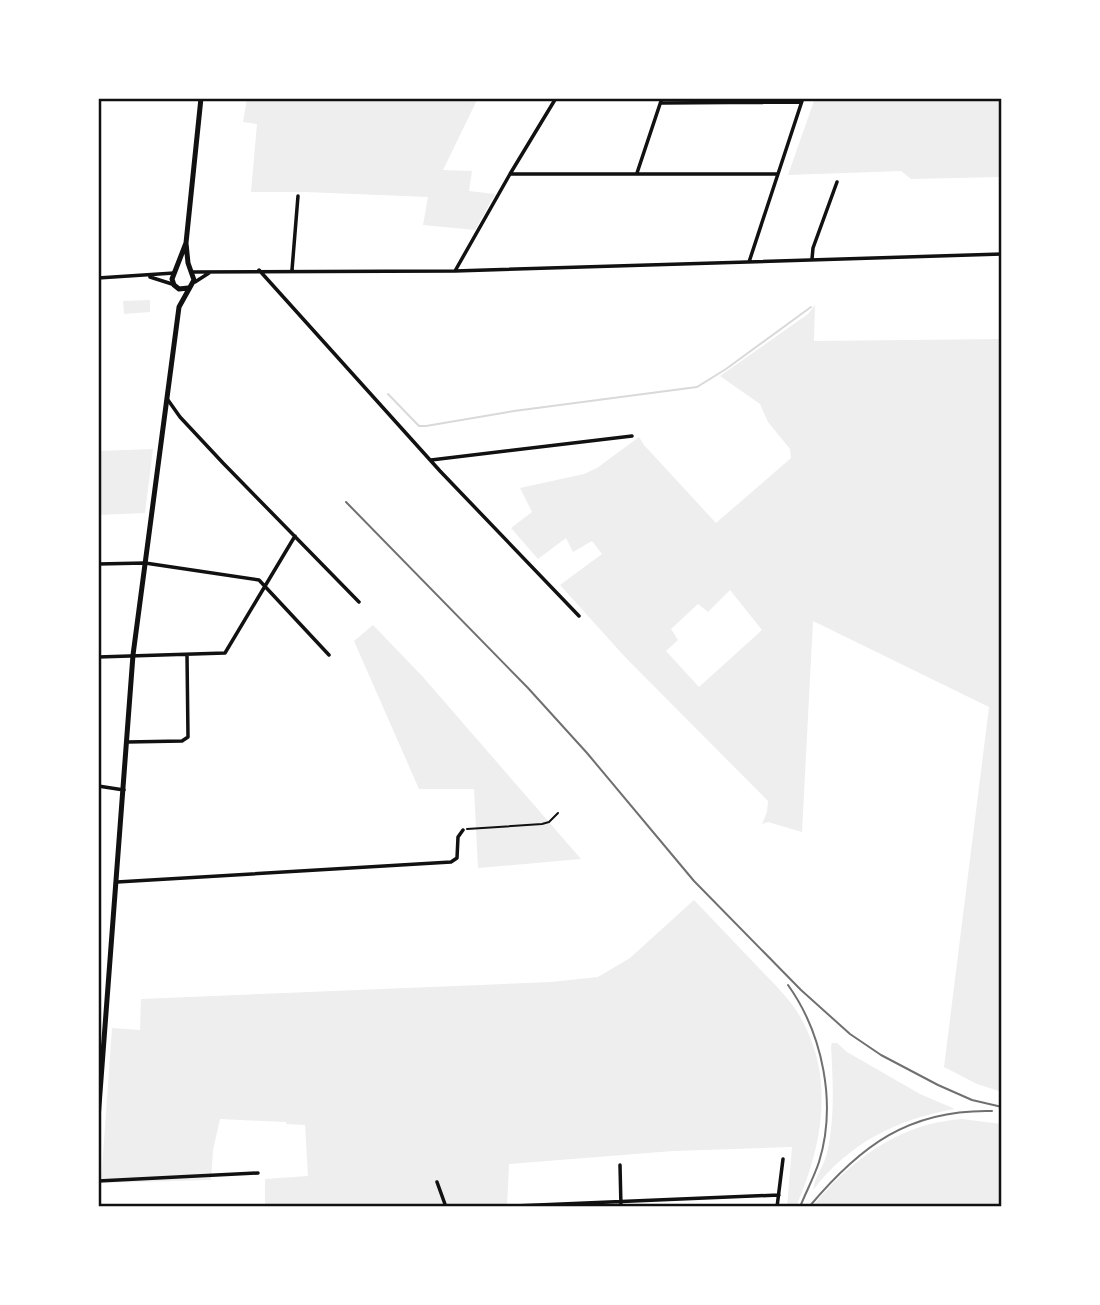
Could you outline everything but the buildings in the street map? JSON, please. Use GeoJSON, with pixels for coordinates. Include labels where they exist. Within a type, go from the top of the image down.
{"type":"FeatureCollection","features":[{"type":"Feature","properties":{"kind":"main road"},"geometry":{"type":"LineString","coordinates":[[98,1119],[133,656],[179,307],[174,272],[186,243],[201,98]]}},
{"type":"Feature","properties":{"kind":"main road"},"geometry":{"type":"LineString","coordinates":[[179,307],[191,286],[186,243]]}},
{"type":"Feature","properties":{"kind":"main road"},"geometry":{"type":"LineString","coordinates":[[174,272],[180,268],[191,271]]}},
{"type":"Feature","properties":{"kind":"main road"},"geometry":{"type":"LineString","coordinates":[[175,286],[184,290],[191,286]]}},
{"type":"Feature","properties":{"kind":"street"},"geometry":{"type":"LineString","coordinates":[[456,271],[509,174],[556,98]]}},
{"type":"Feature","properties":{"kind":"street"},"geometry":{"type":"LineString","coordinates":[[637,173],[662,100],[802,100],[749,262]]}},
{"type":"Feature","properties":{"kind":"street"},"geometry":{"type":"LineString","coordinates":[[509,174],[778,174]]}},
{"type":"Feature","properties":{"kind":"street"},"geometry":{"type":"LineString","coordinates":[[812,259],[813,248],[837,182]]}},
{"type":"Feature","properties":{"kind":"street"},"geometry":{"type":"LineString","coordinates":[[292,270],[298,196]]}},
{"type":"Feature","properties":{"kind":"street"},"geometry":{"type":"LineString","coordinates":[[191,271],[456,271],[1002,254]]}},
{"type":"Feature","properties":{"kind":"street"},"geometry":{"type":"LineString","coordinates":[[259,270],[430,460],[579,616]]}},
{"type":"Feature","properties":{"kind":"street"},"geometry":{"type":"LineString","coordinates":[[98,278],[174,272]]}},
{"type":"Feature","properties":{"kind":"street"},"geometry":{"type":"LineString","coordinates":[[191,286],[211,272]]}},
{"type":"Feature","properties":{"kind":"street"},"geometry":{"type":"LineString","coordinates":[[144,276],[175,286]]}},
{"type":"Feature","properties":{"kind":"street"},"geometry":{"type":"LineString","coordinates":[[168,400],[214,454],[359,602]]}},
{"type":"Feature","properties":{"kind":"street"},"geometry":{"type":"LineString","coordinates":[[430,460],[632,436]]}},
{"type":"Feature","properties":{"kind":"street"},"geometry":{"type":"LineString","coordinates":[[98,657],[225,653],[295,536]]}},
{"type":"Feature","properties":{"kind":"street"},"geometry":{"type":"LineString","coordinates":[[98,564],[145,564],[259,580],[329,655]]}},
{"type":"Feature","properties":{"kind":"street"},"geometry":{"type":"LineString","coordinates":[[127,742],[182,741],[189,734],[187,655]]}},
{"type":"Feature","properties":{"kind":"street"},"geometry":{"type":"LineString","coordinates":[[98,786],[124,789]]}},
{"type":"Feature","properties":{"kind":"street"},"geometry":{"type":"LineString","coordinates":[[117,882],[451,862],[457,858],[457,837],[463,830]]}},
{"type":"Feature","properties":{"kind":"street"},"geometry":{"type":"LineString","coordinates":[[777,1207],[783,1159]]}},
{"type":"Feature","properties":{"kind":"street"},"geometry":{"type":"LineString","coordinates":[[620,1165],[621,1207]]}},
{"type":"Feature","properties":{"kind":"street"},"geometry":{"type":"LineString","coordinates":[[98,1181],[258,1174]]}},
{"type":"Feature","properties":{"kind":"street"},"geometry":{"type":"LineString","coordinates":[[437,1182],[446,1207]]}},
{"type":"Feature","properties":{"kind":"street"},"geometry":{"type":"LineString","coordinates":[[514,1206],[779,1195]]}},
{"type":"Feature","properties":{"kind":"path"},"geometry":{"type":"LineString","coordinates":[[463,830],[542,824],[549,822],[558,813]]}},
{"type":"Feature","properties":{"kind":"shaded area"},"geometry":{"type":"Polygon","coordinates":[[[247,98],[478,98],[443,170],[472,171],[469,191],[495,194],[475,230],[423,225],[428,197],[251,192],[257,124],[243,122],[247,98]]]}},
{"type":"Feature","properties":{"kind":"shaded area"},"geometry":{"type":"Polygon","coordinates":[[[815,98],[1002,98],[1002,177],[911,179],[901,171],[788,175],[815,98]]]}},
{"type":"Feature","properties":{"kind":"shaded area"},"geometry":{"type":"Polygon","coordinates":[[[150,300],[150,312],[124,314],[123,301],[150,300]]]}},
{"type":"Feature","properties":{"kind":"shaded area"},"geometry":{"type":"Polygon","coordinates":[[[815,305],[814,341],[1002,339],[1002,1092],[977,1084],[944,1067],[989,707],[813,621],[802,832],[768,822],[762,824],[768,801],[625,657],[560,585],[602,554],[592,541],[573,552],[566,538],[538,559],[511,528],[532,512],[520,488],[584,474],[597,468],[639,437],[716,523],[791,458],[790,449],[768,422],[760,404],[720,376],[808,314],[815,305]],[[730,590],[708,612],[698,604],[671,629],[678,640],[666,651],[699,687],[762,630],[730,590]]]}},
{"type":"Feature","properties":{"kind":"shaded area"},"geometry":{"type":"Polygon","coordinates":[[[153,449],[145,513],[98,515],[98,451],[153,449]]]}},
{"type":"Feature","properties":{"kind":"shaded area"},"geometry":{"type":"Polygon","coordinates":[[[373,625],[423,677],[581,859],[478,868],[474,789],[419,789],[354,641],[373,625]]]}},
{"type":"Feature","properties":{"kind":"shaded area"},"geometry":{"type":"Polygon","coordinates":[[[694,900],[787,998],[798,1012],[812,1043],[819,1066],[821,1114],[813,1161],[796,1207],[787,1207],[792,1147],[673,1151],[509,1164],[507,1207],[265,1207],[265,1179],[308,1176],[305,1125],[220,1119],[213,1150],[211,1180],[101,1183],[112,1028],[140,1030],[141,999],[551,982],[598,977],[630,958],[694,900]]]}},
{"type":"Feature","properties":{"kind":"shaded area"},"geometry":{"type":"Polygon","coordinates":[[[832,1043],[837,1043],[847,1052],[920,1094],[955,1109],[913,1119],[858,1146],[827,1173],[813,1190],[827,1153],[831,1127],[832,1043]]]}},
{"type":"Feature","properties":{"kind":"shaded area"},"geometry":{"type":"Polygon","coordinates":[[[962,1119],[1002,1124],[1002,1207],[812,1207],[843,1174],[878,1147],[918,1128],[962,1119]]]}},
{"type":"Feature","properties":{"kind":"waterway"},"geometry":{"type":"LineString","coordinates":[[388,394],[419,426],[426,426],[514,411],[697,387],[811,307]]}},
{"type":"Feature","properties":{"kind":"railway"},"geometry":{"type":"LineString","coordinates":[[346,502],[528,688],[587,753],[694,881],[801,990],[850,1034],[881,1055],[972,1100],[1002,1107]]}},
{"type":"Feature","properties":{"kind":"railway"},"geometry":{"type":"LineString","coordinates":[[788,985],[800,1004],[818,1047],[826,1093],[824,1140],[817,1168],[800,1207]]}},
{"type":"Feature","properties":{"kind":"railway"},"geometry":{"type":"LineString","coordinates":[[809,1207],[847,1166],[888,1135],[911,1124],[936,1117],[962,1112],[992,1111]]}}]}
